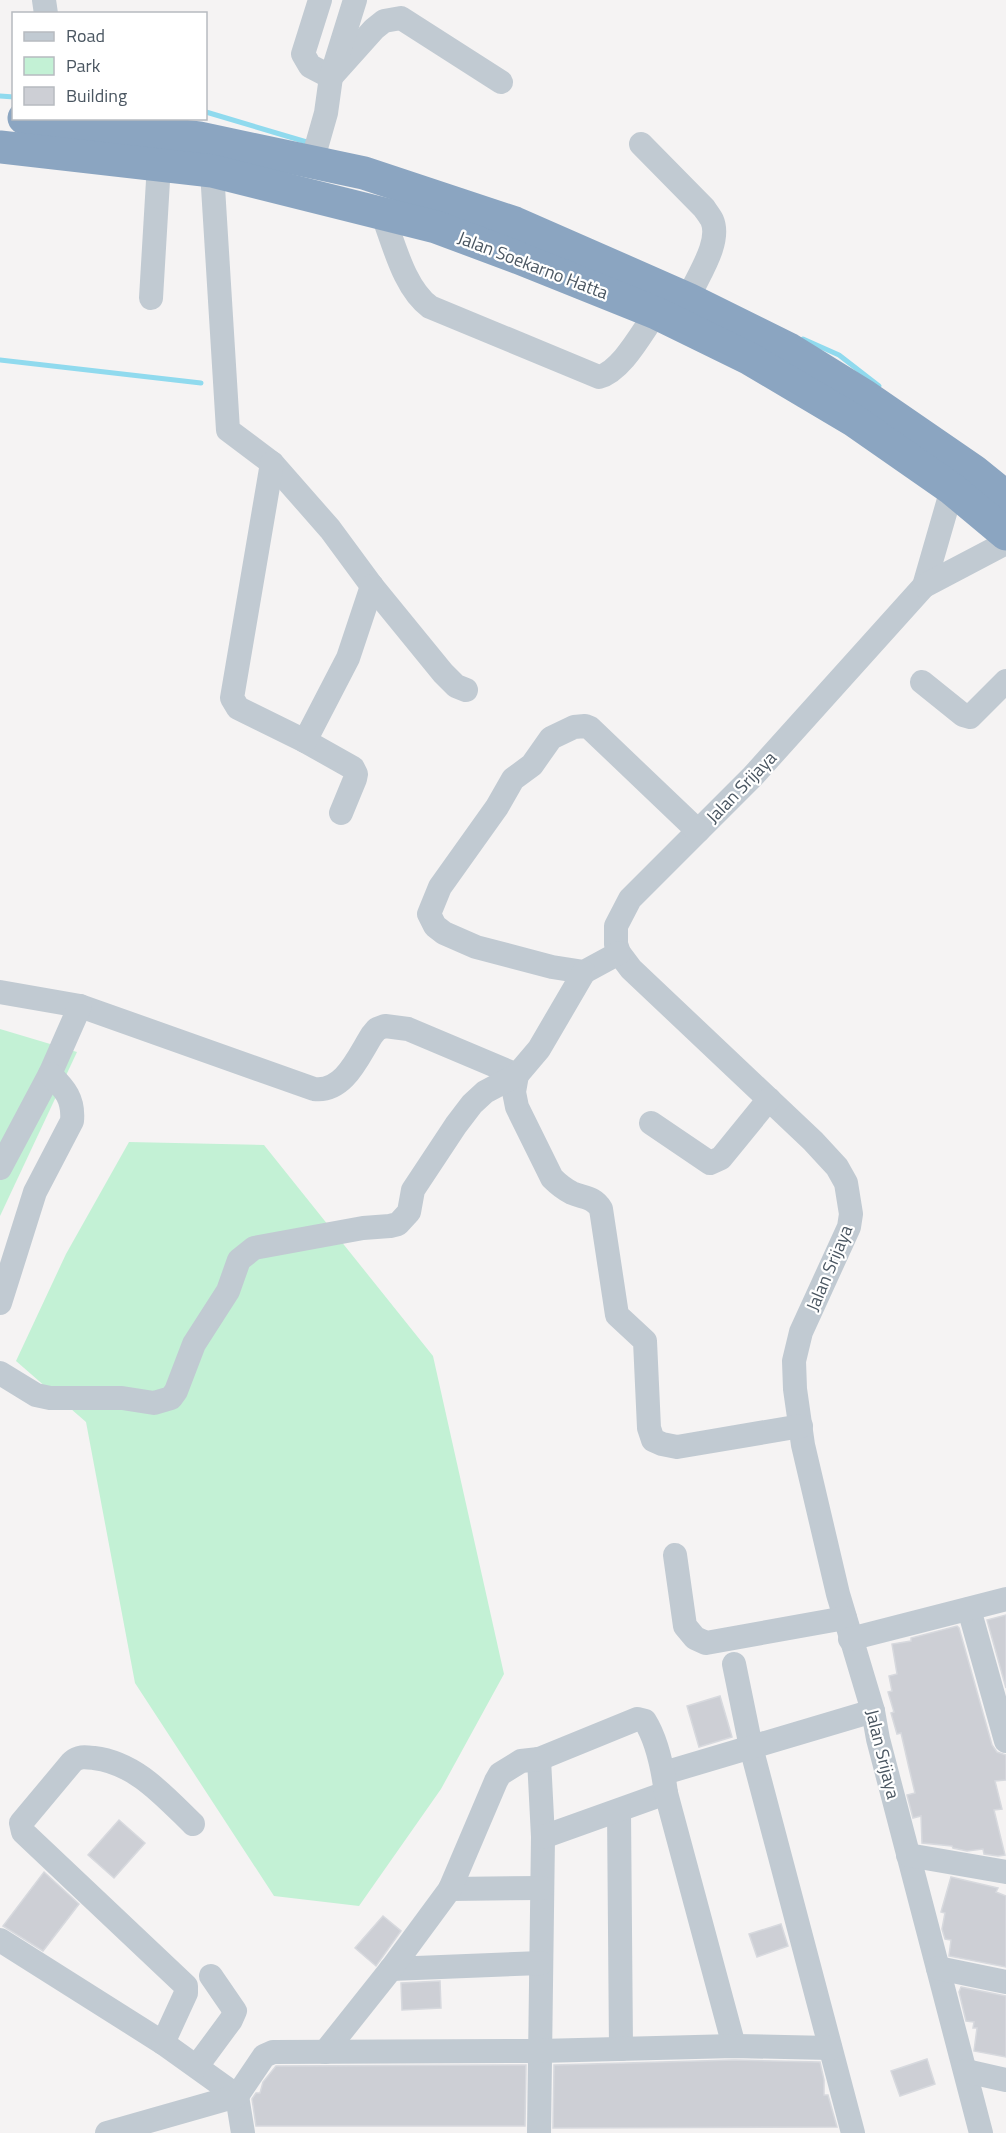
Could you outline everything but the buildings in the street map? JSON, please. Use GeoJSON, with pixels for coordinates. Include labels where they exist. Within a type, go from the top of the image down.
{"type":"FeatureCollection","features":[{"type":"Feature","properties":{"kind":"highway","name":"Jalan Soekarno Hatta"},"geometry":{"type":"LineString","coordinates":[[42,120],[199,138],[314,156],[515,223],[689,296],[789,349],[865,396],[974,471],[1003,488]]}},
{"type":"Feature","properties":{"kind":"highway","name":"Jalan Soekarno Hatta"},"geometry":{"type":"LineString","coordinates":[[0,147],[212,171],[435,227],[656,313],[750,359],[853,420],[952,489],[1006,534]]}},
{"type":"Feature","properties":{"kind":"street"},"geometry":{"type":"LineString","coordinates":[[320,0],[303,54],[310,66],[331,77]]}},
{"type":"Feature","properties":{"kind":"street"},"geometry":{"type":"LineString","coordinates":[[314,156],[326,112],[331,77],[355,0]]}},
{"type":"Feature","properties":{"kind":"street"},"geometry":{"type":"LineString","coordinates":[[331,77],[374,29],[384,21],[400,18],[501,82]]}},
{"type":"Feature","properties":{"kind":"street"},"geometry":{"type":"LineString","coordinates":[[641,144],[704,208],[712,220],[714,232],[707,261],[689,296]]}},
{"type":"Feature","properties":{"kind":"street"},"geometry":{"type":"LineString","coordinates":[[151,298],[159,164]]}},
{"type":"Feature","properties":{"kind":"street"},"geometry":{"type":"LineString","coordinates":[[212,171],[228,430],[272,463],[330,529],[372,586],[443,674],[456,686],[466,690]]}},
{"type":"Feature","properties":{"kind":"street"},"geometry":{"type":"LineString","coordinates":[[382,213],[411,287],[420,300],[430,307],[599,377],[612,371],[619,364],[656,313]]}},
{"type":"Feature","properties":{"kind":"street"},"geometry":{"type":"LineString","coordinates":[[272,463],[232,698],[238,708],[305,741],[355,771],[355,779],[341,813]]}},
{"type":"Feature","properties":{"kind":"street","name":"Jalan Srijaya"},"geometry":{"type":"LineString","coordinates":[[952,489],[924,586],[753,776],[630,899],[616,926],[616,944],[619,953],[631,969],[769,1099],[837,1167],[846,1183],[850,1198],[849,1227],[801,1332],[794,1361],[795,1389],[803,1445],[848,1628],[873,1711],[878,1739],[981,2133]]}},
{"type":"Feature","properties":{"kind":"street"},"geometry":{"type":"LineString","coordinates":[[924,586],[1006,543]]}},
{"type":"Feature","properties":{"kind":"street"},"geometry":{"type":"LineString","coordinates":[[305,741],[348,658],[372,586]]}},
{"type":"Feature","properties":{"kind":"street"},"geometry":{"type":"LineString","coordinates":[[922,682],[963,716],[970,717],[1006,681]]}},
{"type":"Feature","properties":{"kind":"street"},"geometry":{"type":"LineString","coordinates":[[584,972],[552,967],[476,947],[444,933],[430,920],[430,908],[440,887],[497,807],[513,779],[532,765],[551,738],[574,727],[585,726],[698,831]]}},
{"type":"Feature","properties":{"kind":"street"},"geometry":{"type":"LineString","coordinates":[[0,1373],[43,1397],[122,1398],[154,1403],[171,1398],[176,1391],[194,1344],[228,1290],[239,1260],[254,1248],[363,1228],[398,1224],[409,1212],[413,1190],[467,1111],[485,1092],[517,1075],[540,1049],[584,972],[619,953]]}},
{"type":"Feature","properties":{"kind":"street"},"geometry":{"type":"LineString","coordinates":[[0,992],[80,1006],[314,1089],[324,1090],[333,1087],[344,1079],[377,1029],[385,1026],[408,1029],[517,1075]]}},
{"type":"Feature","properties":{"kind":"street"},"geometry":{"type":"LineString","coordinates":[[0,1168],[50,1074],[80,1006]]}},
{"type":"Feature","properties":{"kind":"street"},"geometry":{"type":"LineString","coordinates":[[0,1303],[36,1192],[72,1121],[73,1110],[70,1097],[66,1089],[50,1074]]}},
{"type":"Feature","properties":{"kind":"street"},"geometry":{"type":"LineString","coordinates":[[517,1075],[514,1092],[517,1107],[552,1178],[570,1192],[590,1198],[601,1209],[617,1315],[645,1341],[649,1428],[653,1440],[677,1447],[801,1426]]}},
{"type":"Feature","properties":{"kind":"street"},"geometry":{"type":"LineString","coordinates":[[651,1123],[710,1163],[715,1162],[721,1158],[769,1099]]}},
{"type":"Feature","properties":{"kind":"street"},"geometry":{"type":"LineString","coordinates":[[675,1555],[685,1626],[695,1638],[706,1643],[848,1628],[969,1609],[1006,1599]]}},
{"type":"Feature","properties":{"kind":"street"},"geometry":{"type":"LineString","coordinates":[[969,1609],[1006,1741]]}},
{"type":"Feature","properties":{"kind":"street"},"geometry":{"type":"LineString","coordinates":[[734,1664],[751,1747],[853,2133]]}},
{"type":"Feature","properties":{"kind":"street"},"geometry":{"type":"LineString","coordinates":[[543,1837],[619,1811],[665,1783],[751,1747],[873,1711]]}},
{"type":"Feature","properties":{"kind":"street"},"geometry":{"type":"LineString","coordinates":[[325,2052],[391,1969],[450,1889],[500,1774],[521,1761],[539,1759],[637,1719],[641,1719],[650,1729],[734,2046]]}},
{"type":"Feature","properties":{"kind":"street"},"geometry":{"type":"LineString","coordinates":[[163,2043],[186,1993],[186,1986],[23,1832],[21,1823],[72,1762],[83,1757],[102,1759],[122,1765],[134,1772],[150,1782],[193,1824]]}},
{"type":"Feature","properties":{"kind":"street"},"geometry":{"type":"LineString","coordinates":[[539,1759],[543,1837],[539,2133]]}},
{"type":"Feature","properties":{"kind":"street"},"geometry":{"type":"LineString","coordinates":[[619,1811],[621,2049]]}},
{"type":"Feature","properties":{"kind":"street"},"geometry":{"type":"LineString","coordinates":[[908,1856],[1006,1872]]}},
{"type":"Feature","properties":{"kind":"street"},"geometry":{"type":"LineString","coordinates":[[450,1889],[542,1888]]}},
{"type":"Feature","properties":{"kind":"street"},"geometry":{"type":"LineString","coordinates":[[0,1940],[163,2043],[237,2096],[243,2133]]}},
{"type":"Feature","properties":{"kind":"street"},"geometry":{"type":"LineString","coordinates":[[391,1969],[541,1963]]}},
{"type":"Feature","properties":{"kind":"street"},"geometry":{"type":"LineString","coordinates":[[938,1968],[1006,1982]]}},
{"type":"Feature","properties":{"kind":"street"},"geometry":{"type":"LineString","coordinates":[[197,2066],[231,2020],[235,2011],[211,1976]]}},
{"type":"Feature","properties":{"kind":"street"},"geometry":{"type":"LineString","coordinates":[[106,2133],[237,2096],[264,2056],[269,2053],[540,2051],[734,2046],[830,2048]]}},
{"type":"Feature","properties":{"kind":"street"},"geometry":{"type":"LineString","coordinates":[[966,2071],[1006,2080]]}},
{"type":"Feature","properties":{"kind":"street"},"geometry":{"type":"LineString","coordinates":[[157,2133],[176,2127],[179,2133]]}},
{"type":"Feature","properties":{"kind":"green space"},"geometry":{"type":"Polygon","coordinates":[[[0,1029],[77,1052],[0,1216],[0,1029]]]}},
{"type":"Feature","properties":{"kind":"green space"},"geometry":{"type":"Polygon","coordinates":[[[129,1142],[264,1145],[433,1356],[504,1674],[441,1789],[359,1906],[274,1896],[135,1683],[86,1422],[16,1361],[66,1254],[129,1142]]]}},
{"type":"Feature","properties":{"kind":"waterway"},"geometry":{"type":"LineString","coordinates":[[0,96],[12,97]]}},
{"type":"Feature","properties":{"kind":"waterway"},"geometry":{"type":"LineString","coordinates":[[207,112],[310,143]]}},
{"type":"Feature","properties":{"kind":"waterway"},"geometry":{"type":"LineString","coordinates":[[803,339],[839,355],[879,386]]}},
{"type":"Feature","properties":{"kind":"waterway"},"geometry":{"type":"LineString","coordinates":[[0,360],[201,383]]}}]}
